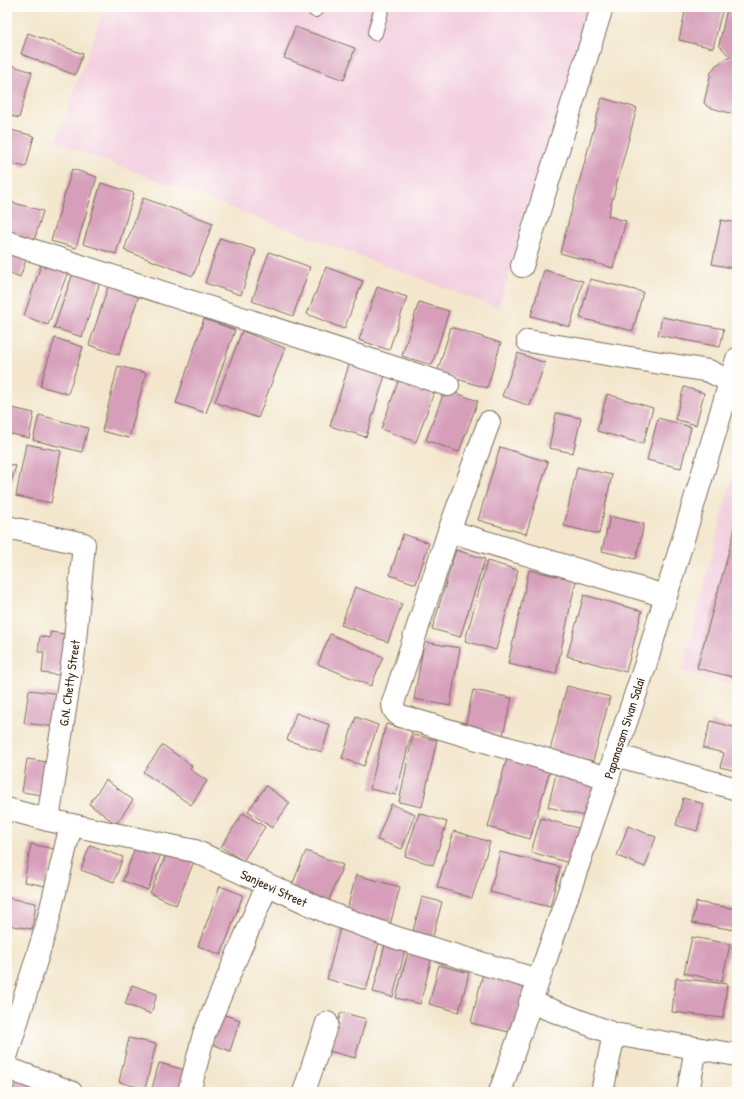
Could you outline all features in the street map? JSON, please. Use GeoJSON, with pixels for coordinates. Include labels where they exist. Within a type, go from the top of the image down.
{"type":"FeatureCollection","features":[{"type":"Feature","properties":{"kind":"street"},"geometry":{"type":"LineString","coordinates":[[522,266],[602,7]]}},
{"type":"Feature","properties":{"kind":"street"},"geometry":{"type":"LineString","coordinates":[[7,242],[448,385]]}},
{"type":"Feature","properties":{"kind":"street"},"geometry":{"type":"LineString","coordinates":[[528,341],[709,371],[731,382]]}},
{"type":"Feature","properties":{"kind":"street","name":"Papanasam Sivan Salai"},"geometry":{"type":"LineString","coordinates":[[500,1092],[608,778],[644,666],[737,359]]}},
{"type":"Feature","properties":{"kind":"street"},"geometry":{"type":"LineString","coordinates":[[489,422],[449,531],[393,703],[393,709],[396,714],[401,716],[608,778]]}},
{"type":"Feature","properties":{"kind":"street","name":"G.N. Chetty Street"},"geometry":{"type":"LineString","coordinates":[[7,526],[84,544],[74,651],[48,820]]}},
{"type":"Feature","properties":{"kind":"street"},"geometry":{"type":"LineString","coordinates":[[449,531],[665,596]]}},
{"type":"Feature","properties":{"kind":"street"},"geometry":{"type":"LineString","coordinates":[[615,755],[737,789]]}},
{"type":"Feature","properties":{"kind":"street","name":"Sanjeevi Street"},"geometry":{"type":"LineString","coordinates":[[7,810],[195,851],[329,913],[397,938],[538,980]]}},
{"type":"Feature","properties":{"kind":"street"},"geometry":{"type":"LineString","coordinates":[[8,1047],[47,925],[71,825]]}},
{"type":"Feature","properties":{"kind":"street"},"geometry":{"type":"LineString","coordinates":[[189,1092],[204,1034],[267,885]]}},
{"type":"Feature","properties":{"kind":"street"},"geometry":{"type":"LineString","coordinates":[[530,1002],[614,1034],[737,1055]]}},
{"type":"Feature","properties":{"kind":"street"},"geometry":{"type":"LineString","coordinates":[[304,1092],[327,1023]]}},
{"type":"Feature","properties":{"kind":"street"},"geometry":{"type":"LineString","coordinates":[[602,1092],[614,1034]]}},
{"type":"Feature","properties":{"kind":"street"},"geometry":{"type":"LineString","coordinates":[[688,1092],[696,1048]]}},
{"type":"Feature","properties":{"kind":"street"},"geometry":{"type":"LineString","coordinates":[[7,1068],[71,1092]]}},
{"type":"Feature","properties":{"kind":"lane"},"geometry":{"type":"LineString","coordinates":[[375,33],[382,7]]}},
{"type":"Feature","properties":{"kind":"shaded area"},"geometry":{"type":"Polygon","coordinates":[[[105,7],[599,7],[574,73],[498,308],[55,142],[105,7]]]}},
{"type":"Feature","properties":{"kind":"shaded area"},"geometry":{"type":"Polygon","coordinates":[[[737,457],[737,686],[682,671],[737,457]]]}},
{"type":"Feature","properties":{"kind":"building"},"geometry":{"type":"Polygon","coordinates":[[[686,7],[723,7],[713,48],[679,40],[686,7]]]}},
{"type":"Feature","properties":{"kind":"building"},"geometry":{"type":"Polygon","coordinates":[[[730,7],[737,9],[737,115],[708,107],[704,103],[711,72],[716,65],[730,57],[719,45],[727,9],[730,7]]]}},
{"type":"Feature","properties":{"kind":"building"},"geometry":{"type":"Polygon","coordinates":[[[295,27],[355,48],[344,80],[284,58],[295,27]]]}},
{"type":"Feature","properties":{"kind":"building"},"geometry":{"type":"Polygon","coordinates":[[[28,33],[83,54],[75,75],[21,54],[28,33]]]}},
{"type":"Feature","properties":{"kind":"building"},"geometry":{"type":"Polygon","coordinates":[[[7,64],[32,72],[19,118],[7,115],[7,64]]]}},
{"type":"Feature","properties":{"kind":"building"},"geometry":{"type":"Polygon","coordinates":[[[602,98],[637,108],[608,216],[626,221],[613,268],[560,253],[602,98]]]}},
{"type":"Feature","properties":{"kind":"building"},"geometry":{"type":"Polygon","coordinates":[[[7,129],[34,136],[26,167],[7,163],[7,129]]]}},
{"type":"Feature","properties":{"kind":"building"},"geometry":{"type":"Polygon","coordinates":[[[72,169],[97,177],[76,248],[51,241],[72,169]]]}},
{"type":"Feature","properties":{"kind":"building"},"geometry":{"type":"Polygon","coordinates":[[[101,183],[134,193],[116,254],[83,244],[101,183]]]}},
{"type":"Feature","properties":{"kind":"building"},"geometry":{"type":"Polygon","coordinates":[[[143,198],[213,223],[193,276],[124,250],[143,198]]]}},
{"type":"Feature","properties":{"kind":"building"},"geometry":{"type":"Polygon","coordinates":[[[7,201],[43,211],[34,241],[7,233],[7,201]]]}},
{"type":"Feature","properties":{"kind":"building"},"geometry":{"type":"Polygon","coordinates":[[[721,220],[737,223],[737,269],[712,264],[721,220]]]}},
{"type":"Feature","properties":{"kind":"building"},"geometry":{"type":"Polygon","coordinates":[[[220,238],[256,250],[241,295],[205,283],[220,238]]]}},
{"type":"Feature","properties":{"kind":"building"},"geometry":{"type":"Polygon","coordinates":[[[7,248],[28,254],[20,277],[7,272],[7,248]]]}},
{"type":"Feature","properties":{"kind":"building"},"geometry":{"type":"Polygon","coordinates":[[[269,252],[310,267],[293,316],[252,301],[269,252]]]}},
{"type":"Feature","properties":{"kind":"building"},"geometry":{"type":"Polygon","coordinates":[[[43,259],[69,269],[48,325],[24,316],[43,259]]]}},
{"type":"Feature","properties":{"kind":"building"},"geometry":{"type":"Polygon","coordinates":[[[326,267],[363,281],[344,329],[307,314],[326,267]]]}},
{"type":"Feature","properties":{"kind":"building"},"geometry":{"type":"Polygon","coordinates":[[[74,270],[101,279],[82,337],[54,328],[74,270]]]}},
{"type":"Feature","properties":{"kind":"building"},"geometry":{"type":"Polygon","coordinates":[[[544,270],[583,281],[570,327],[531,316],[544,270]]]}},
{"type":"Feature","properties":{"kind":"building"},"geometry":{"type":"Polygon","coordinates":[[[590,279],[643,292],[633,331],[580,318],[590,279]]]}},
{"type":"Feature","properties":{"kind":"building"},"geometry":{"type":"Polygon","coordinates":[[[110,281],[140,292],[119,355],[89,345],[110,281]]]}},
{"type":"Feature","properties":{"kind":"building"},"geometry":{"type":"Polygon","coordinates":[[[377,287],[407,297],[389,350],[359,340],[377,287]]]}},
{"type":"Feature","properties":{"kind":"building"},"geometry":{"type":"Polygon","coordinates":[[[419,302],[449,311],[432,365],[402,356],[419,302]]]}},
{"type":"Feature","properties":{"kind":"building"},"geometry":{"type":"Polygon","coordinates":[[[662,317],[724,329],[720,347],[658,335],[662,317]]]}},
{"type":"Feature","properties":{"kind":"building"},"geometry":{"type":"Polygon","coordinates":[[[204,319],[235,330],[206,413],[176,403],[204,319]]]}},
{"type":"Feature","properties":{"kind":"building"},"geometry":{"type":"Polygon","coordinates":[[[451,327],[501,343],[487,388],[437,373],[451,327]]]}},
{"type":"Feature","properties":{"kind":"building"},"geometry":{"type":"Polygon","coordinates":[[[242,331],[285,348],[258,418],[215,402],[242,331]]]}},
{"type":"Feature","properties":{"kind":"building"},"geometry":{"type":"Polygon","coordinates":[[[55,338],[83,347],[68,394],[40,386],[55,338]]]}},
{"type":"Feature","properties":{"kind":"building"},"geometry":{"type":"Polygon","coordinates":[[[518,353],[545,363],[530,406],[502,396],[518,353]]]}},
{"type":"Feature","properties":{"kind":"building"},"geometry":{"type":"Polygon","coordinates":[[[351,358],[387,369],[366,437],[330,426],[351,358]]]}},
{"type":"Feature","properties":{"kind":"building"},"geometry":{"type":"Polygon","coordinates":[[[118,366],[146,373],[129,438],[102,431],[118,366]]]}},
{"type":"Feature","properties":{"kind":"building"},"geometry":{"type":"Polygon","coordinates":[[[401,374],[436,387],[416,442],[381,429],[401,374]]]}},
{"type":"Feature","properties":{"kind":"building"},"geometry":{"type":"Polygon","coordinates":[[[684,387],[704,393],[696,425],[675,419],[684,387]]]}},
{"type":"Feature","properties":{"kind":"building"},"geometry":{"type":"Polygon","coordinates":[[[445,389],[478,401],[459,452],[426,440],[445,389]]]}},
{"type":"Feature","properties":{"kind":"building"},"geometry":{"type":"Polygon","coordinates":[[[607,394],[653,408],[643,444],[597,431],[607,394]]]}},
{"type":"Feature","properties":{"kind":"building"},"geometry":{"type":"Polygon","coordinates":[[[12,408],[34,413],[29,438],[7,433],[12,408]]]}},
{"type":"Feature","properties":{"kind":"building"},"geometry":{"type":"Polygon","coordinates":[[[556,413],[581,418],[573,453],[549,448],[556,413]]]}},
{"type":"Feature","properties":{"kind":"building"},"geometry":{"type":"Polygon","coordinates":[[[39,415],[88,428],[82,452],[33,440],[39,415]]]}},
{"type":"Feature","properties":{"kind":"building"},"geometry":{"type":"Polygon","coordinates":[[[658,418],[691,427],[681,468],[647,460],[658,418]]]}},
{"type":"Feature","properties":{"kind":"building"},"geometry":{"type":"Polygon","coordinates":[[[26,444],[61,451],[51,503],[16,496],[26,444]]]}},
{"type":"Feature","properties":{"kind":"building"},"geometry":{"type":"Polygon","coordinates":[[[500,447],[548,462],[526,534],[478,520],[500,447]]]}},
{"type":"Feature","properties":{"kind":"building"},"geometry":{"type":"Polygon","coordinates":[[[7,464],[16,466],[7,495],[7,464]]]}},
{"type":"Feature","properties":{"kind":"building"},"geometry":{"type":"Polygon","coordinates":[[[577,467],[612,475],[599,534],[564,526],[577,467]]]}},
{"type":"Feature","properties":{"kind":"building"},"geometry":{"type":"Polygon","coordinates":[[[610,516],[644,524],[636,559],[602,551],[610,516]]]}},
{"type":"Feature","properties":{"kind":"building"},"geometry":{"type":"Polygon","coordinates":[[[737,521],[737,678],[697,668],[737,521]]]}},
{"type":"Feature","properties":{"kind":"building"},"geometry":{"type":"Polygon","coordinates":[[[403,534],[429,543],[416,584],[390,575],[403,534]]]}},
{"type":"Feature","properties":{"kind":"building"},"geometry":{"type":"Polygon","coordinates":[[[456,550],[485,559],[460,637],[432,629],[456,550]]]}},
{"type":"Feature","properties":{"kind":"building"},"geometry":{"type":"Polygon","coordinates":[[[487,561],[518,570],[496,650],[465,641],[487,561]]]}},
{"type":"Feature","properties":{"kind":"building"},"geometry":{"type":"Polygon","coordinates":[[[529,570],[576,580],[556,674],[508,664],[529,570]]]}},
{"type":"Feature","properties":{"kind":"building"},"geometry":{"type":"Polygon","coordinates":[[[355,587],[402,604],[388,642],[341,625],[355,587]]]}},
{"type":"Feature","properties":{"kind":"building"},"geometry":{"type":"Polygon","coordinates":[[[584,595],[642,611],[626,672],[567,656],[584,595]]]}},
{"type":"Feature","properties":{"kind":"building"},"geometry":{"type":"Polygon","coordinates":[[[50,632],[73,635],[67,676],[42,673],[44,652],[38,652],[40,636],[50,638],[50,632]]]}},
{"type":"Feature","properties":{"kind":"building"},"geometry":{"type":"Polygon","coordinates":[[[330,634],[383,657],[371,686],[318,664],[330,634]]]}},
{"type":"Feature","properties":{"kind":"building"},"geometry":{"type":"Polygon","coordinates":[[[424,642],[460,648],[450,706],[414,699],[424,642]]]}},
{"type":"Feature","properties":{"kind":"building"},"geometry":{"type":"Polygon","coordinates":[[[567,686],[610,697],[593,761],[550,750],[567,686]]]}},
{"type":"Feature","properties":{"kind":"building"},"geometry":{"type":"Polygon","coordinates":[[[29,690],[61,694],[56,727],[24,723],[29,690]]]}},
{"type":"Feature","properties":{"kind":"building"},"geometry":{"type":"Polygon","coordinates":[[[473,690],[512,698],[503,735],[465,727],[473,690]]]}},
{"type":"Feature","properties":{"kind":"building"},"geometry":{"type":"Polygon","coordinates":[[[296,713],[330,725],[322,752],[287,740],[296,713]]]}},
{"type":"Feature","properties":{"kind":"building"},"geometry":{"type":"Polygon","coordinates":[[[356,717],[378,725],[364,766],[342,758],[356,717]]]}},
{"type":"Feature","properties":{"kind":"building"},"geometry":{"type":"Polygon","coordinates":[[[711,721],[737,728],[737,771],[720,767],[724,753],[703,748],[711,721]]]}},
{"type":"Feature","properties":{"kind":"building"},"geometry":{"type":"Polygon","coordinates":[[[386,724],[412,731],[396,795],[370,789],[386,724]]]}},
{"type":"Feature","properties":{"kind":"building"},"geometry":{"type":"Polygon","coordinates":[[[413,735],[437,740],[422,807],[399,802],[413,735]]]}},
{"type":"Feature","properties":{"kind":"building"},"geometry":{"type":"Polygon","coordinates":[[[163,745],[192,766],[190,769],[207,781],[191,805],[143,772],[163,745]]]}},
{"type":"Feature","properties":{"kind":"building"},"geometry":{"type":"Polygon","coordinates":[[[507,758],[550,770],[530,839],[488,827],[507,758]]]}},
{"type":"Feature","properties":{"kind":"building"},"geometry":{"type":"Polygon","coordinates":[[[27,759],[54,763],[49,796],[22,792],[27,759]]]}},
{"type":"Feature","properties":{"kind":"building"},"geometry":{"type":"Polygon","coordinates":[[[556,774],[597,784],[589,817],[548,807],[556,774]]]}},
{"type":"Feature","properties":{"kind":"building"},"geometry":{"type":"Polygon","coordinates":[[[106,780],[133,800],[116,824],[89,804],[106,780]]]}},
{"type":"Feature","properties":{"kind":"building"},"geometry":{"type":"Polygon","coordinates":[[[266,786],[290,803],[272,828],[248,811],[266,786]]]}},
{"type":"Feature","properties":{"kind":"building"},"geometry":{"type":"Polygon","coordinates":[[[683,798],[704,804],[697,831],[676,825],[683,798]]]}},
{"type":"Feature","properties":{"kind":"building"},"geometry":{"type":"Polygon","coordinates":[[[391,804],[415,814],[402,849],[377,840],[391,804]]]}},
{"type":"Feature","properties":{"kind":"building"},"geometry":{"type":"Polygon","coordinates":[[[243,813],[265,827],[243,861],[221,847],[243,813]]]}},
{"type":"Feature","properties":{"kind":"building"},"geometry":{"type":"Polygon","coordinates":[[[419,813],[447,822],[433,865],[405,856],[419,813]]]}},
{"type":"Feature","properties":{"kind":"building"},"geometry":{"type":"Polygon","coordinates":[[[541,818],[585,830],[576,865],[531,852],[541,818]]]}},
{"type":"Feature","properties":{"kind":"building"},"geometry":{"type":"Polygon","coordinates":[[[628,826],[656,837],[645,867],[617,856],[628,826]]]}},
{"type":"Feature","properties":{"kind":"building"},"geometry":{"type":"Polygon","coordinates":[[[454,831],[490,842],[472,898],[437,887],[454,831]]]}},
{"type":"Feature","properties":{"kind":"building"},"geometry":{"type":"Polygon","coordinates":[[[138,839],[163,848],[148,890],[123,881],[138,839]]]}},
{"type":"Feature","properties":{"kind":"building"},"geometry":{"type":"Polygon","coordinates":[[[31,844],[54,849],[46,886],[24,882],[31,844]]]}},
{"type":"Feature","properties":{"kind":"building"},"geometry":{"type":"Polygon","coordinates":[[[90,845],[123,857],[114,882],[81,870],[90,845]]]}},
{"type":"Feature","properties":{"kind":"building"},"geometry":{"type":"Polygon","coordinates":[[[169,848],[195,859],[176,905],[150,893],[169,848]]]}},
{"type":"Feature","properties":{"kind":"building"},"geometry":{"type":"Polygon","coordinates":[[[306,851],[343,865],[327,905],[290,890],[306,851]]]}},
{"type":"Feature","properties":{"kind":"building"},"geometry":{"type":"Polygon","coordinates":[[[500,852],[560,867],[550,907],[490,892],[500,852]]]}},
{"type":"Feature","properties":{"kind":"building"},"geometry":{"type":"Polygon","coordinates":[[[356,875],[400,887],[390,925],[346,914],[356,875]]]}},
{"type":"Feature","properties":{"kind":"building"},"geometry":{"type":"Polygon","coordinates":[[[220,886],[243,895],[221,955],[198,946],[220,886]]]}},
{"type":"Feature","properties":{"kind":"building"},"geometry":{"type":"Polygon","coordinates":[[[422,897],[442,902],[432,940],[412,935],[422,897]]]}},
{"type":"Feature","properties":{"kind":"building"},"geometry":{"type":"Polygon","coordinates":[[[7,898],[36,903],[32,929],[7,925],[7,898]]]}},
{"type":"Feature","properties":{"kind":"building"},"geometry":{"type":"Polygon","coordinates":[[[696,902],[737,909],[735,930],[692,923],[696,902]]]}},
{"type":"Feature","properties":{"kind":"building"},"geometry":{"type":"Polygon","coordinates":[[[340,928],[380,939],[366,990],[327,979],[340,928]]]}},
{"type":"Feature","properties":{"kind":"building"},"geometry":{"type":"Polygon","coordinates":[[[692,937],[730,944],[722,981],[684,973],[692,937]]]}},
{"type":"Feature","properties":{"kind":"building"},"geometry":{"type":"Polygon","coordinates":[[[385,944],[405,950],[393,997],[373,992],[385,944]]]}},
{"type":"Feature","properties":{"kind":"building"},"geometry":{"type":"Polygon","coordinates":[[[408,951],[432,957],[420,1004],[396,998],[408,951]]]}},
{"type":"Feature","properties":{"kind":"building"},"geometry":{"type":"Polygon","coordinates":[[[439,965],[469,973],[459,1012],[429,1004],[439,965]]]}},
{"type":"Feature","properties":{"kind":"building"},"geometry":{"type":"Polygon","coordinates":[[[483,973],[525,983],[513,1033],[471,1023],[483,973]]]}},
{"type":"Feature","properties":{"kind":"building"},"geometry":{"type":"Polygon","coordinates":[[[676,978],[727,984],[723,1018],[672,1012],[676,978]]]}},
{"type":"Feature","properties":{"kind":"building"},"geometry":{"type":"Polygon","coordinates":[[[132,985],[157,994],[151,1014],[125,1004],[132,985]]]}},
{"type":"Feature","properties":{"kind":"building"},"geometry":{"type":"Polygon","coordinates":[[[341,1012],[366,1019],[355,1058],[329,1051],[341,1012]]]}},
{"type":"Feature","properties":{"kind":"building"},"geometry":{"type":"Polygon","coordinates":[[[222,1014],[240,1020],[230,1051],[212,1044],[222,1014]]]}},
{"type":"Feature","properties":{"kind":"building"},"geometry":{"type":"Polygon","coordinates":[[[129,1038],[156,1044],[145,1089],[119,1082],[129,1038]]]}},
{"type":"Feature","properties":{"kind":"building"},"geometry":{"type":"Polygon","coordinates":[[[159,1063],[189,1071],[184,1092],[151,1092],[159,1063]]]}},
{"type":"Feature","properties":{"kind":"building"},"geometry":{"type":"Polygon","coordinates":[[[18,1077],[56,1092],[12,1092],[18,1077]]]}}]}
